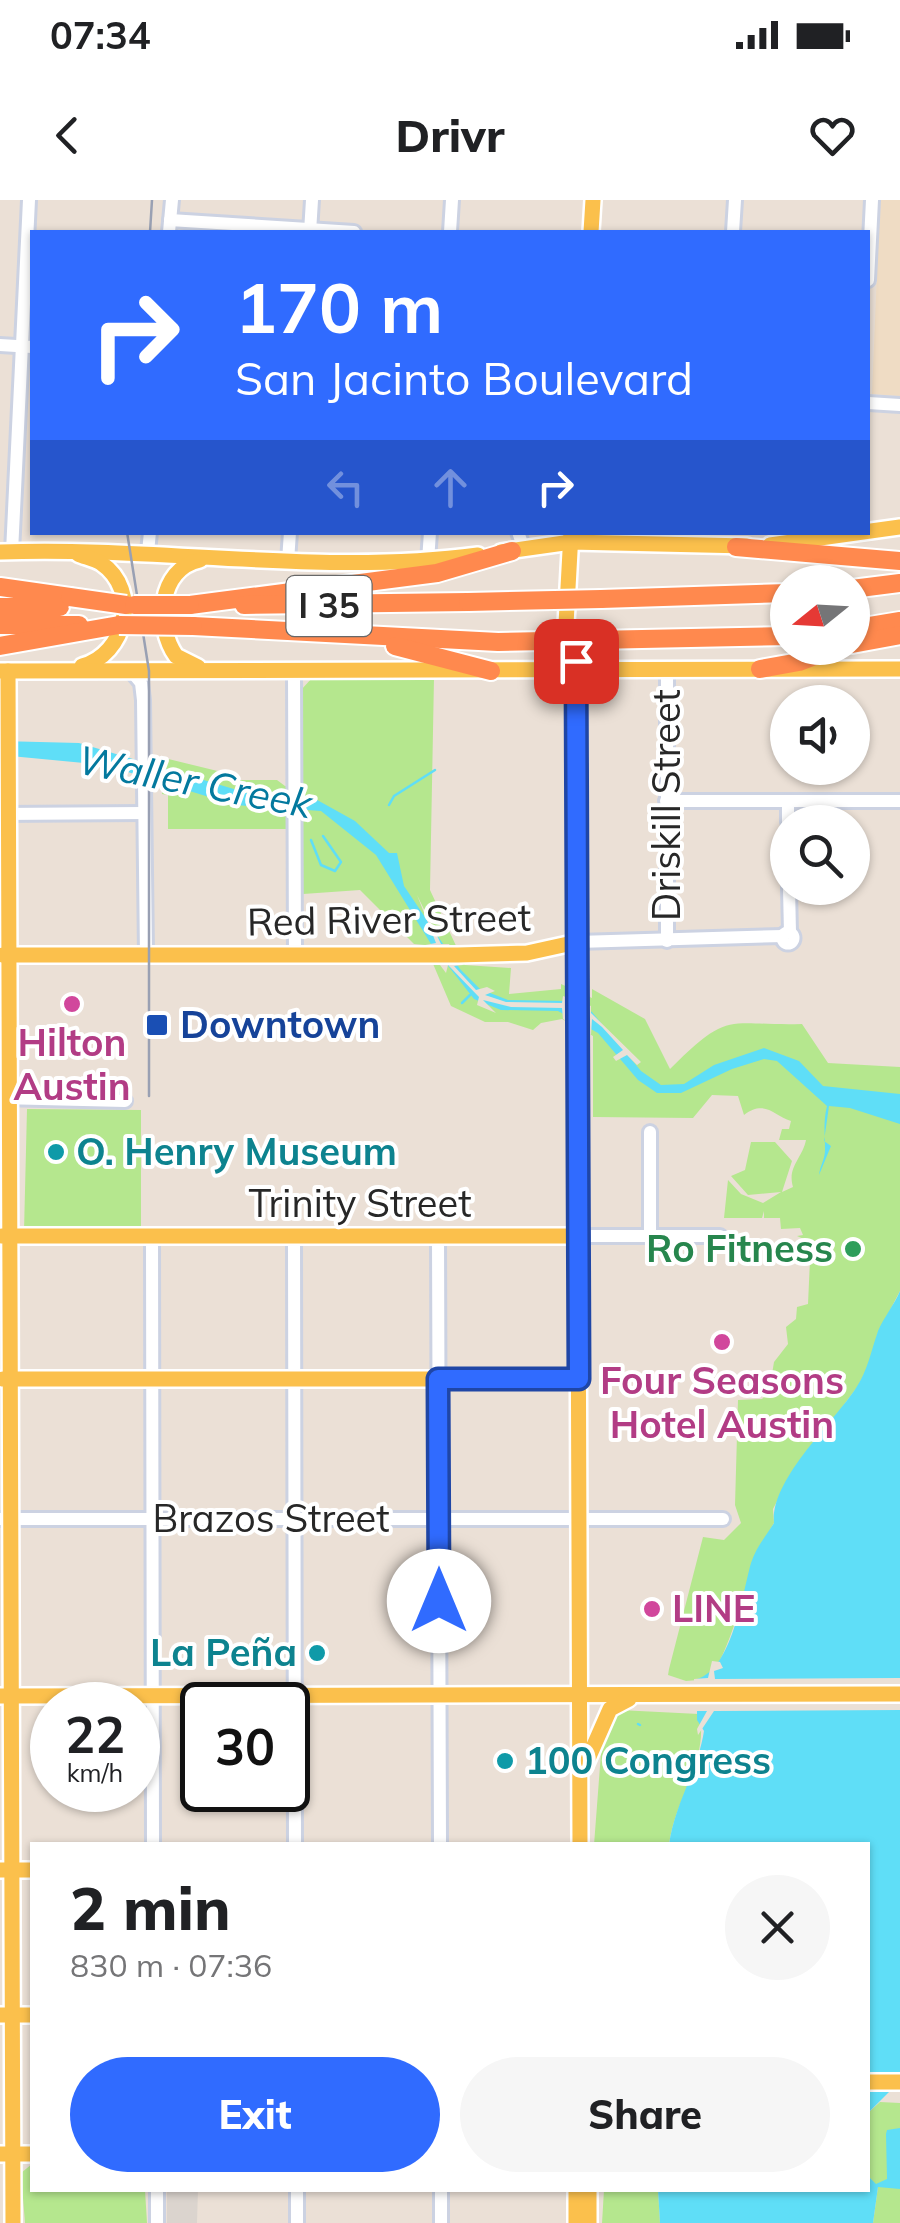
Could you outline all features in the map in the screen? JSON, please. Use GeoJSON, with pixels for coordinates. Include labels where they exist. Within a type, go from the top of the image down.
{"type":"FeatureCollection","features":[{"type":"Feature","properties":{"kind":"highway"},"geometry":{"type":"LineString","coordinates":[[190,605],[446,572],[518,544]]}},
{"type":"Feature","properties":{"kind":"highway"},"geometry":{"type":"LineString","coordinates":[[736,546],[900,561]]}},
{"type":"Feature","properties":{"kind":"highway"},"geometry":{"type":"LineString","coordinates":[[870,586],[900,584]]}},
{"type":"Feature","properties":{"kind":"highway"},"geometry":{"type":"LineString","coordinates":[[0,587],[70,602]]}},
{"type":"Feature","properties":{"kind":"highway","name":"I 35"},"geometry":{"type":"LineString","coordinates":[[70,602],[126,606],[468,602],[770,594]]}},
{"type":"Feature","properties":{"kind":"highway"},"geometry":{"type":"LineString","coordinates":[[0,607],[70,602]]}},
{"type":"Feature","properties":{"kind":"highway"},"geometry":{"type":"LineString","coordinates":[[870,626],[900,621]]}},
{"type":"Feature","properties":{"kind":"highway"},"geometry":{"type":"LineString","coordinates":[[0,625],[82,629]]}},
{"type":"Feature","properties":{"kind":"highway","name":"I 35"},"geometry":{"type":"LineString","coordinates":[[82,629],[119,625],[322,630],[498,642],[770,636]]}},
{"type":"Feature","properties":{"kind":"highway"},"geometry":{"type":"LineString","coordinates":[[0,646],[82,629]]}},
{"type":"Feature","properties":{"kind":"highway"},"geometry":{"type":"LineString","coordinates":[[322,630],[491,670]]}},
{"type":"Feature","properties":{"kind":"highway"},"geometry":{"type":"LineString","coordinates":[[870,641],[900,635]]}},
{"type":"Feature","properties":{"kind":"highway"},"geometry":{"type":"LineString","coordinates":[[760,670],[784,665]]}},
{"type":"Feature","properties":{"kind":"main road"},"geometry":{"type":"LineString","coordinates":[[591,230],[594,200]]}},
{"type":"Feature","properties":{"kind":"main road"},"geometry":{"type":"LineString","coordinates":[[870,531],[900,527]]}},
{"type":"Feature","properties":{"kind":"main road"},"geometry":{"type":"LineString","coordinates":[[6,552],[69,550],[208,558],[428,561],[571,537],[713,540],[736,546],[841,535]]}},
{"type":"Feature","properties":{"kind":"main road"},"geometry":{"type":"LineString","coordinates":[[571,537],[566,624],[576,666],[580,1842]]}},
{"type":"Feature","properties":{"kind":"main road"},"geometry":{"type":"LineString","coordinates":[[63,672],[104,658],[119,641],[123,625],[114,578],[102,564],[69,550]]}},
{"type":"Feature","properties":{"kind":"main road"},"geometry":{"type":"LineString","coordinates":[[208,558],[190,562],[172,578],[165,593],[163,617],[166,637],[176,656],[209,671]]}},
{"type":"Feature","properties":{"kind":"main road"},"geometry":{"type":"LineString","coordinates":[[13,2223],[6,2154],[4,814],[8,734],[4,671],[491,670],[576,666],[667,670],[900,669]]}},
{"type":"Feature","properties":{"kind":"main road","name":"Red River Street"},"geometry":{"type":"LineString","coordinates":[[4,955],[458,955],[527,953],[577,942]]}},
{"type":"Feature","properties":{"kind":"main road","name":"Trinity Street"},"geometry":{"type":"LineString","coordinates":[[5,1236],[578,1236]]}},
{"type":"Feature","properties":{"kind":"main road"},"geometry":{"type":"LineString","coordinates":[[5,1379],[579,1379]]}},
{"type":"Feature","properties":{"kind":"main road"},"geometry":{"type":"LineString","coordinates":[[310,1696],[900,1694]]}},
{"type":"Feature","properties":{"kind":"main road"},"geometry":{"type":"LineString","coordinates":[[580,1778],[610,1709],[643,1695]]}},
{"type":"Feature","properties":{"kind":"main road"},"geometry":{"type":"LineString","coordinates":[[870,2082],[900,2082]]}},
{"type":"Feature","properties":{"kind":"main road"},"geometry":{"type":"LineString","coordinates":[[576,2192],[576,2223]]}},
{"type":"Feature","properties":{"kind":"main road"},"geometry":{"type":"LineString","coordinates":[[589,2192],[589,2223]]}},
{"type":"Feature","properties":{"kind":"street"},"geometry":{"type":"LineString","coordinates":[[6,552],[6,484],[26,347],[29,200]]}},
{"type":"Feature","properties":{"kind":"street"},"geometry":{"type":"LineString","coordinates":[[172,200],[170,226],[282,230]]}},
{"type":"Feature","properties":{"kind":"street"},"geometry":{"type":"LineString","coordinates":[[310,230],[312,200]]}},
{"type":"Feature","properties":{"kind":"street"},"geometry":{"type":"LineString","coordinates":[[450,230],[452,200]]}},
{"type":"Feature","properties":{"kind":"street"},"geometry":{"type":"LineString","coordinates":[[733,230],[735,200]]}},
{"type":"Feature","properties":{"kind":"street"},"geometry":{"type":"LineString","coordinates":[[870,240],[872,200]]}},
{"type":"Feature","properties":{"kind":"street"},"geometry":{"type":"LineString","coordinates":[[0,345],[26,347]]}},
{"type":"Feature","properties":{"kind":"street"},"geometry":{"type":"LineString","coordinates":[[870,403],[900,405]]}},
{"type":"Feature","properties":{"kind":"street"},"geometry":{"type":"LineString","coordinates":[[148,552],[150,535]]}},
{"type":"Feature","properties":{"kind":"street"},"geometry":{"type":"LineString","coordinates":[[288,560],[290,535]]}},
{"type":"Feature","properties":{"kind":"street"},"geometry":{"type":"LineString","coordinates":[[428,561],[430,535]]}},
{"type":"Feature","properties":{"kind":"street","name":"Driskill Street"},"geometry":{"type":"LineString","coordinates":[[667,670],[667,941]]}},
{"type":"Feature","properties":{"kind":"street"},"geometry":{"type":"LineString","coordinates":[[131,671],[141,683],[144,736],[146,955]]}},
{"type":"Feature","properties":{"kind":"street"},"geometry":{"type":"LineString","coordinates":[[294,671],[294,955]]}},
{"type":"Feature","properties":{"kind":"street"},"geometry":{"type":"LineString","coordinates":[[666,801],[900,801]]}},
{"type":"Feature","properties":{"kind":"street"},"geometry":{"type":"LineString","coordinates":[[4,814],[144,813]]}},
{"type":"Feature","properties":{"kind":"street","name":"Red River Street"},"geometry":{"type":"LineString","coordinates":[[577,942],[785,934],[787,905]]}},
{"type":"Feature","properties":{"kind":"street"},"geometry":{"type":"LineString","coordinates":[[5,1098],[125,1101]]}},
{"type":"Feature","properties":{"kind":"street"},"geometry":{"type":"LineString","coordinates":[[650,1132],[650,1236]]}},
{"type":"Feature","properties":{"kind":"street"},"geometry":{"type":"LineString","coordinates":[[152,1236],[153,1682]]}},
{"type":"Feature","properties":{"kind":"street"},"geometry":{"type":"LineString","coordinates":[[294,1236],[294,1682]]}},
{"type":"Feature","properties":{"kind":"street"},"geometry":{"type":"LineString","coordinates":[[438,1236],[440,1842]]}},
{"type":"Feature","properties":{"kind":"street","name":"Trinity Street"},"geometry":{"type":"LineString","coordinates":[[578,1236],[720,1236]]}},
{"type":"Feature","properties":{"kind":"street","name":"Brazos Street"},"geometry":{"type":"LineString","coordinates":[[5,1519],[723,1519]]}},
{"type":"Feature","properties":{"kind":"street"},"geometry":{"type":"LineString","coordinates":[[153,1812],[153,1842]]}},
{"type":"Feature","properties":{"kind":"street"},"geometry":{"type":"LineString","coordinates":[[295,1812],[295,1842]]}},
{"type":"Feature","properties":{"kind":"street"},"geometry":{"type":"LineString","coordinates":[[157,2192],[157,2223]]}},
{"type":"Feature","properties":{"kind":"street"},"geometry":{"type":"LineString","coordinates":[[297,2192],[297,2223]]}},
{"type":"Feature","properties":{"kind":"street"},"geometry":{"type":"LineString","coordinates":[[441,2192],[441,2223]]}},
{"type":"Feature","properties":{"kind":"shaded area"},"geometry":{"type":"Polygon","coordinates":[[[880,200],[900,200],[900,396],[872,394],[880,200]]]}},
{"type":"Feature","properties":{"kind":"shaded area"},"geometry":{"type":"Polygon","coordinates":[[[167,2192],[198,2192],[197,2223],[167,2223],[167,2192]]]}},
{"type":"Feature","properties":{"kind":"green space"},"geometry":{"type":"Polygon","coordinates":[[[312,678],[434,678],[430,890],[465,965],[511,968],[509,994],[561,989],[561,984],[592,998],[592,989],[645,1019],[670,1069],[705,1037],[718,1029],[743,1023],[802,1024],[828,1063],[900,1067],[900,1291],[877,1335],[875,1353],[858,1386],[789,1478],[773,1509],[774,1523],[756,1560],[729,1641],[710,1679],[686,1681],[668,1675],[669,1669],[703,1537],[724,1540],[741,1523],[735,1505],[738,1400],[762,1399],[769,1392],[774,1362],[788,1344],[786,1327],[796,1319],[797,1307],[808,1304],[810,1260],[814,1259],[806,1240],[797,1236],[803,1235],[800,1228],[781,1229],[780,1218],[764,1218],[764,1211],[762,1218],[724,1218],[728,1180],[741,1194],[763,1203],[781,1192],[748,1195],[731,1176],[745,1170],[751,1142],[775,1142],[792,1161],[782,1192],[793,1187],[793,1168],[806,1140],[779,1140],[782,1129],[789,1129],[791,1121],[758,1108],[744,1115],[738,1096],[712,1095],[693,1118],[593,1117],[593,1036],[562,1019],[541,1023],[533,1030],[508,1022],[485,1022],[451,1006],[425,945],[414,944],[360,890],[303,894],[300,829],[168,829],[168,795],[162,794],[162,784],[152,784],[152,755],[238,776],[239,780],[277,780],[285,786],[300,787],[301,690],[312,678]]]}},
{"type":"Feature","properties":{"kind":"green space"},"geometry":{"type":"Polygon","coordinates":[[[27,1109],[141,1110],[141,1231],[24,1231],[27,1109]]]}},
{"type":"Feature","properties":{"kind":"green space"},"geometry":{"type":"Polygon","coordinates":[[[619,1710],[699,1714],[700,1747],[670,1842],[594,1842],[602,1740],[619,1710]]]}},
{"type":"Feature","properties":{"kind":"green space"},"geometry":{"type":"Polygon","coordinates":[[[880,2102],[900,2103],[900,2223],[873,2223],[878,2187],[870,2178],[870,2111],[880,2102]]]}},
{"type":"Feature","properties":{"kind":"green space"},"geometry":{"type":"Polygon","coordinates":[[[30,2166],[30,2192],[145,2192],[147,2223],[25,2223],[21,2173],[30,2166]]]}},
{"type":"Feature","properties":{"kind":"green space"},"geometry":{"type":"Polygon","coordinates":[[[604,2192],[658,2192],[660,2223],[602,2223],[604,2192]]]}},
{"type":"Feature","properties":{"kind":"water","name":"Waller Creek"},"geometry":{"type":"Polygon","coordinates":[[[0,741],[79,743],[254,795],[310,796],[355,821],[389,853],[397,853],[404,886],[460,969],[480,989],[508,1000],[567,1001],[592,1012],[641,1071],[661,1085],[684,1084],[714,1065],[764,1048],[799,1061],[823,1086],[900,1094],[900,1124],[850,1108],[829,1106],[825,1136],[827,1106],[777,1061],[764,1059],[681,1093],[657,1093],[638,1080],[598,1033],[558,1011],[501,1010],[474,999],[431,944],[376,855],[321,811],[235,805],[105,765],[0,755],[0,741]]]}},
{"type":"Feature","properties":{"kind":"water"},"geometry":{"type":"Polygon","coordinates":[[[825,1142],[831,1146],[819,1175],[825,1153],[825,1142]]]}},
{"type":"Feature","properties":{"kind":"water"},"geometry":{"type":"Polygon","coordinates":[[[900,1291],[900,2081],[870,2111],[870,1842],[670,1842],[704,1731],[697,1720],[697,1679],[719,1661],[727,1646],[751,1563],[774,1523],[782,1489],[805,1452],[860,1381],[878,1331],[900,1291]]]}},
{"type":"Feature","properties":{"kind":"water"},"geometry":{"type":"Polygon","coordinates":[[[900,2128],[900,2189],[878,2187],[873,2223],[660,2223],[658,2192],[870,2192],[870,2178],[876,2184],[887,2179],[887,2130],[900,2128]]]}},
{"type":"Feature","properties":{"kind":"pier"},"geometry":{"type":"Polygon","coordinates":[[[417,895],[441,944],[449,944],[463,965],[454,966],[476,990],[487,987],[495,991],[485,995],[506,1002],[562,1003],[563,996],[591,1006],[591,1013],[641,1062],[637,1065],[627,1055],[616,1061],[613,1057],[623,1050],[602,1027],[592,1019],[591,1035],[563,1019],[562,1008],[511,1007],[483,1000],[496,1013],[477,1005],[479,997],[448,965],[446,973],[425,945],[436,943],[417,895]]]}},
{"type":"Feature","properties":{"kind":"pier"},"geometry":{"type":"Polygon","coordinates":[[[712,1661],[720,1662],[723,1668],[714,1671],[715,1679],[900,1678],[900,1710],[714,1711],[698,1735],[697,1729],[707,1711],[694,1711],[694,1679],[708,1678],[712,1661]]]}},
{"type":"Feature","properties":{"kind":"waterway"},"geometry":{"type":"LineString","coordinates":[[389,805],[394,796],[435,770]]}},
{"type":"Feature","properties":{"kind":"waterway","name":"Waller Creek"},"geometry":{"type":"LineString","coordinates":[[311,840],[321,865],[335,871],[341,862],[323,836]]}},
{"type":"Feature","properties":{"kind":"waterway"},"geometry":{"type":"LineString","coordinates":[[462,1003],[470,995]]}},
{"type":"Feature","properties":{"kind":"railway"},"geometry":{"type":"LineString","coordinates":[[150,230],[152,200]]}},
{"type":"Feature","properties":{"kind":"railway"},"geometry":{"type":"LineString","coordinates":[[127,535],[149,671],[149,1096]]}},
{"type":"Feature","properties":{"kind":"place","name":"Hilton Austin"},"geometry":{"type":"Point","coordinates":[72,1004]}},
{"type":"Feature","properties":{"kind":"place","name":"Downtown"},"geometry":{"type":"Point","coordinates":[157,1025]}},
{"type":"Feature","properties":{"kind":"place","name":"O. Henry Museum"},"geometry":{"type":"Point","coordinates":[56,1152]}},
{"type":"Feature","properties":{"kind":"place","name":"Ro Fitness"},"geometry":{"type":"Point","coordinates":[853,1249]}},
{"type":"Feature","properties":{"kind":"place","name":"Four Seasons Hotel Austin"},"geometry":{"type":"Point","coordinates":[722,1342]}},
{"type":"Feature","properties":{"kind":"place","name":"LINE"},"geometry":{"type":"Point","coordinates":[652,1609]}},
{"type":"Feature","properties":{"kind":"place","name":"La Peña"},"geometry":{"type":"Point","coordinates":[317,1653]}},
{"type":"Feature","properties":{"kind":"place","name":"100 Congress"},"geometry":{"type":"Point","coordinates":[505,1761]}},
{"type":"Feature","properties":{"kind":"route"},"geometry":{"type":"LineString","coordinates":[[439,1601],[438,1379],[579,1379],[576,661]]}}]}
